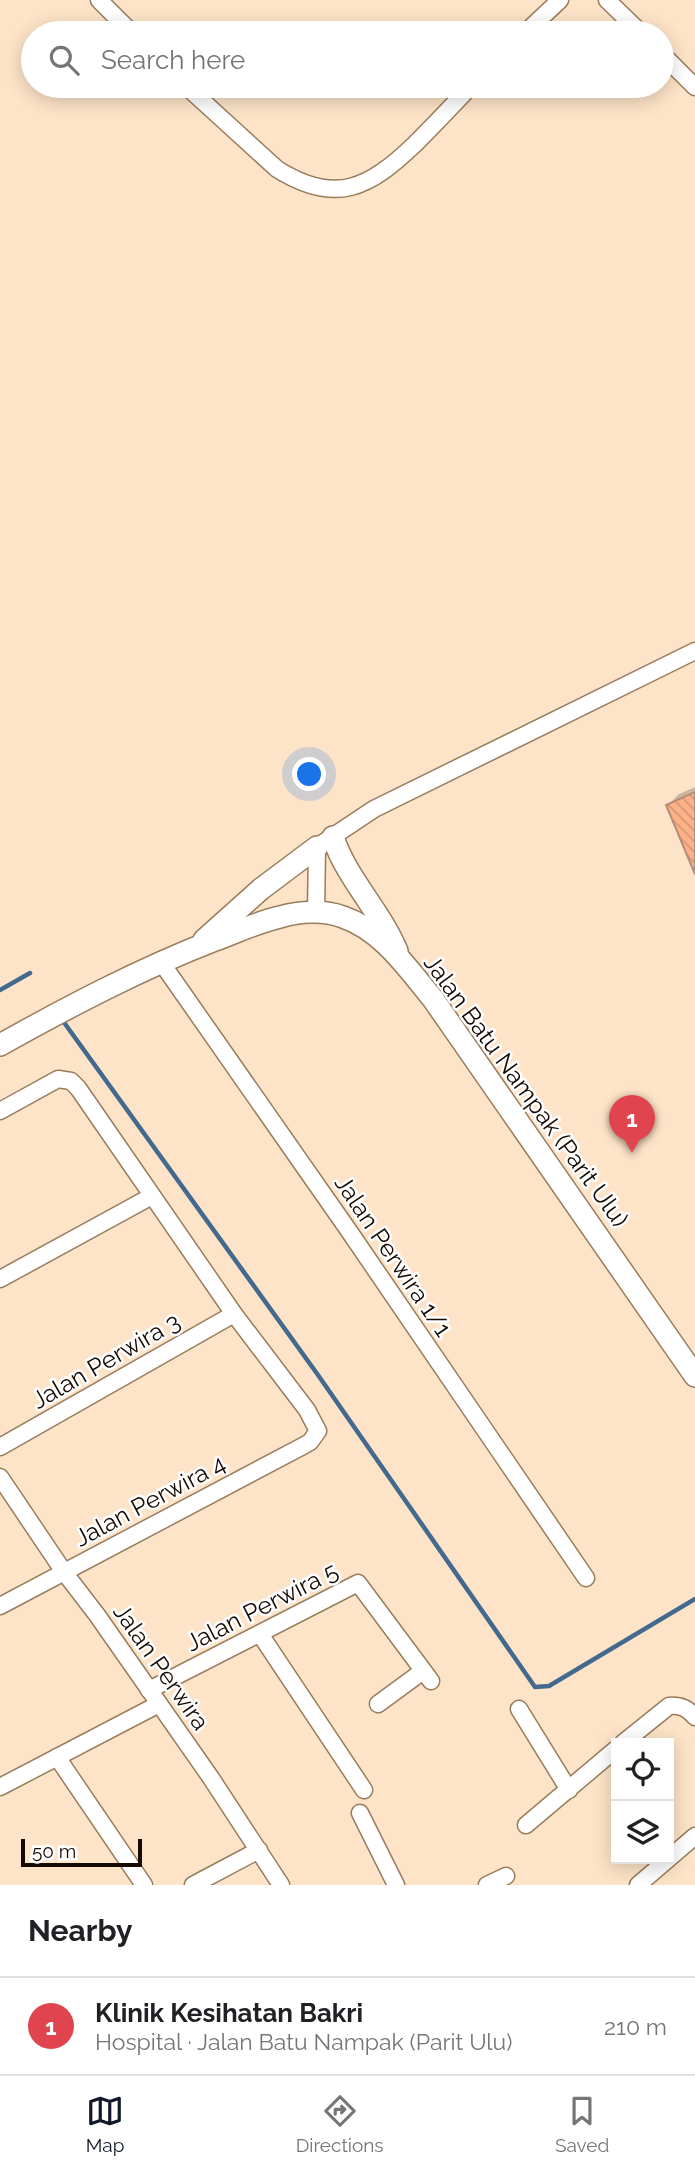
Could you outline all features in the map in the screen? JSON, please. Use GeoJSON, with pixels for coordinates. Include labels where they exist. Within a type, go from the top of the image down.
{"type":"FeatureCollection","features":[{"type":"Feature","properties":{"kind":"street"},"geometry":{"type":"LineString","coordinates":[[99,0],[120,21]]}},
{"type":"Feature","properties":{"kind":"street"},"geometry":{"type":"LineString","coordinates":[[538,21],[560,0]]}},
{"type":"Feature","properties":{"kind":"street"},"geometry":{"type":"LineString","coordinates":[[607,0],[629,21]]}},
{"type":"Feature","properties":{"kind":"street"},"geometry":{"type":"LineString","coordinates":[[674,66],[695,87]]}},
{"type":"Feature","properties":{"kind":"street"},"geometry":{"type":"LineString","coordinates":[[199,98],[277,169],[300,182],[342,188],[366,183],[392,165],[459,98]]}},
{"type":"Feature","properties":{"kind":"street"},"geometry":{"type":"LineString","coordinates":[[195,948],[227,918],[325,842],[374,809],[695,651]]}},
{"type":"Feature","properties":{"kind":"street"},"geometry":{"type":"LineString","coordinates":[[316,913],[325,842]]}},
{"type":"Feature","properties":{"kind":"street"},"geometry":{"type":"LineString","coordinates":[[325,842],[341,858],[387,928],[402,962]]}},
{"type":"Feature","properties":{"kind":"street","name":"Jalan Batu Nampak (Parit Ulu)"},"geometry":{"type":"LineString","coordinates":[[0,1045],[67,1008],[161,962],[281,916],[328,913],[351,920],[390,948],[433,999],[695,1376]]}},
{"type":"Feature","properties":{"kind":"street","name":"Jalan Perwira 1/1"},"geometry":{"type":"LineString","coordinates":[[161,962],[586,1578]]}},
{"type":"Feature","properties":{"kind":"street"},"geometry":{"type":"LineString","coordinates":[[0,1111],[58,1079],[71,1081],[234,1314]]}},
{"type":"Feature","properties":{"kind":"street"},"geometry":{"type":"LineString","coordinates":[[0,1279],[152,1196]]}},
{"type":"Feature","properties":{"kind":"street","name":"Jalan Perwira 4"},"geometry":{"type":"LineString","coordinates":[[0,1606],[310,1441],[318,1431],[314,1420],[234,1314]]}},
{"type":"Feature","properties":{"kind":"street","name":"Jalan Perwira 3"},"geometry":{"type":"LineString","coordinates":[[0,1447],[234,1314]]}},
{"type":"Feature","properties":{"kind":"street","name":"Jalan Perwira"},"geometry":{"type":"LineString","coordinates":[[0,1477],[64,1572],[211,1778],[281,1885]]}},
{"type":"Feature","properties":{"kind":"street","name":"Jalan Perwira 5"},"geometry":{"type":"LineString","coordinates":[[0,1787],[57,1757],[260,1634],[358,1583],[427,1676],[378,1704]]}},
{"type":"Feature","properties":{"kind":"street"},"geometry":{"type":"LineString","coordinates":[[260,1634],[364,1790]]}},
{"type":"Feature","properties":{"kind":"street"},"geometry":{"type":"LineString","coordinates":[[629,1738],[669,1706],[686,1708],[695,1717]]}},
{"type":"Feature","properties":{"kind":"street"},"geometry":{"type":"LineString","coordinates":[[519,1709],[569,1790]]}},
{"type":"Feature","properties":{"kind":"street"},"geometry":{"type":"LineString","coordinates":[[526,1825],[611,1753]]}},
{"type":"Feature","properties":{"kind":"street"},"geometry":{"type":"LineString","coordinates":[[57,1757],[144,1885]]}},
{"type":"Feature","properties":{"kind":"street"},"geometry":{"type":"LineString","coordinates":[[360,1813],[396,1885]]}},
{"type":"Feature","properties":{"kind":"street"},"geometry":{"type":"LineString","coordinates":[[645,1883],[695,1836]]}},
{"type":"Feature","properties":{"kind":"street"},"geometry":{"type":"LineString","coordinates":[[193,1885],[259,1850]]}},
{"type":"Feature","properties":{"kind":"street"},"geometry":{"type":"LineString","coordinates":[[487,1885],[506,1876]]}},
{"type":"Feature","properties":{"kind":"building"},"geometry":{"type":"Polygon","coordinates":[[[695,792],[695,874],[666,805],[695,792]]]}},
{"type":"Feature","properties":{"kind":"waterway"},"geometry":{"type":"LineString","coordinates":[[0,990],[30,973]]}},
{"type":"Feature","properties":{"kind":"waterway"},"geometry":{"type":"LineString","coordinates":[[63,1021],[318,1375],[535,1687],[549,1686],[695,1599]]}},
{"type":"Feature","properties":{"kind":"place","name":"Klinik Kesihatan Bakri"},"geometry":{"type":"Point","coordinates":[632,1153]}}]}
